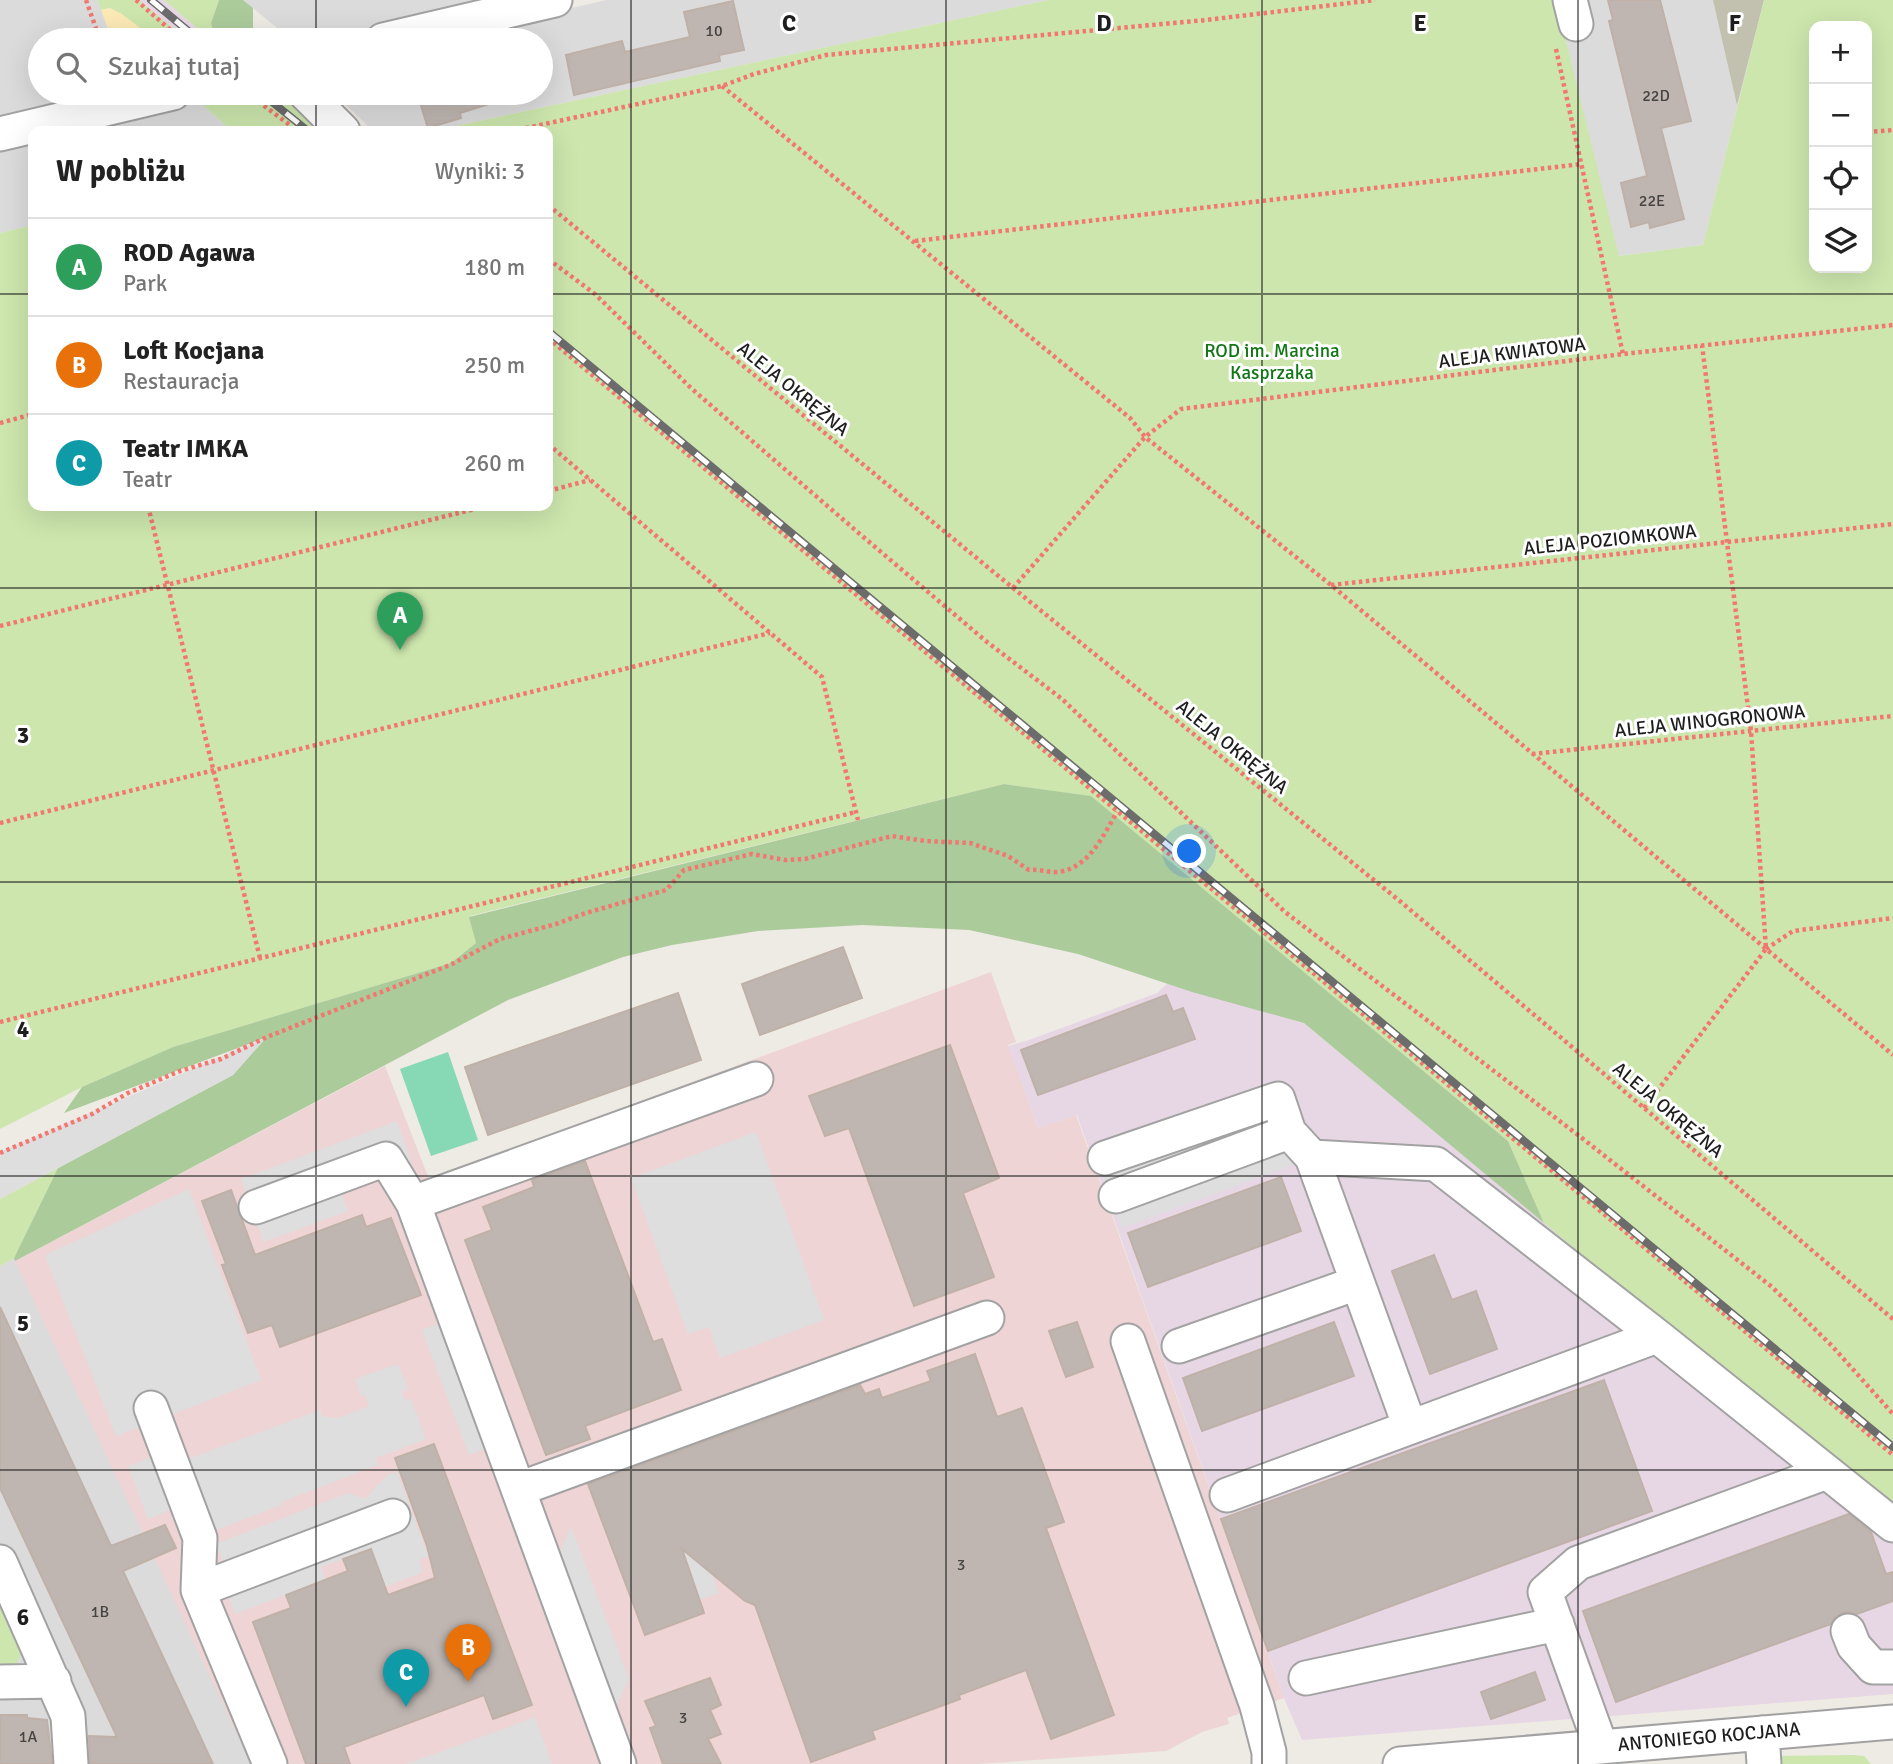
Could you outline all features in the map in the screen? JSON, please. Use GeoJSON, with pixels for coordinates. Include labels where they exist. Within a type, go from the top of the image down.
{"type":"FeatureCollection","features":[{"type":"Feature","properties":{"kind":"street"},"geometry":{"type":"LineString","coordinates":[[435,28],[555,0]]}},
{"type":"Feature","properties":{"kind":"street"},"geometry":{"type":"LineString","coordinates":[[34,126],[122,105]]}},
{"type":"Feature","properties":{"kind":"street"},"geometry":{"type":"LineString","coordinates":[[317,105],[339,126]]}},
{"type":"Feature","properties":{"kind":"street"},"geometry":{"type":"LineString","coordinates":[[0,134],[28,127]]}},
{"type":"Feature","properties":{"kind":"street"},"geometry":{"type":"LineString","coordinates":[[413,1203],[757,1079]]}},
{"type":"Feature","properties":{"kind":"street"},"geometry":{"type":"LineString","coordinates":[[1105,1158],[1278,1099],[1289,1132],[1312,1157],[1410,1427]]}},
{"type":"Feature","properties":{"kind":"street"},"geometry":{"type":"LineString","coordinates":[[1115,1196],[1289,1132]]}},
{"type":"Feature","properties":{"kind":"street"},"geometry":{"type":"LineString","coordinates":[[1312,1157],[1436,1164],[1893,1525]]}},
{"type":"Feature","properties":{"kind":"street"},"geometry":{"type":"LineString","coordinates":[[256,1207],[386,1159],[413,1203],[619,1764]]}},
{"type":"Feature","properties":{"kind":"street"},"geometry":{"type":"LineString","coordinates":[[1179,1346],[1357,1283]]}},
{"type":"Feature","properties":{"kind":"street"},"geometry":{"type":"LineString","coordinates":[[519,1489],[986,1318]]}},
{"type":"Feature","properties":{"kind":"street"},"geometry":{"type":"LineString","coordinates":[[1227,1495],[1657,1336]]}},
{"type":"Feature","properties":{"kind":"street"},"geometry":{"type":"LineString","coordinates":[[1128,1342],[1257,1706],[1269,1752],[1269,1764]]}},
{"type":"Feature","properties":{"kind":"street"},"geometry":{"type":"LineString","coordinates":[[151,1408],[200,1538],[198,1590],[270,1764]]}},
{"type":"Feature","properties":{"kind":"street"},"geometry":{"type":"LineString","coordinates":[[1601,1747],[1545,1592],[1578,1563],[1827,1472]]}},
{"type":"Feature","properties":{"kind":"street"},"geometry":{"type":"LineString","coordinates":[[198,1590],[393,1516]]}},
{"type":"Feature","properties":{"kind":"street"},"geometry":{"type":"LineString","coordinates":[[0,1562],[68,1716],[71,1764]]}},
{"type":"Feature","properties":{"kind":"street"},"geometry":{"type":"LineString","coordinates":[[1306,1678],[1557,1624]]}},
{"type":"Feature","properties":{"kind":"street"},"geometry":{"type":"LineString","coordinates":[[1847,1631],[1854,1646],[1873,1667],[1893,1667]]}},
{"type":"Feature","properties":{"kind":"street"},"geometry":{"type":"LineString","coordinates":[[0,1682],[54,1681]]}},
{"type":"Feature","properties":{"kind":"street","name":"ANTONIEGO KOCJANA"},"geometry":{"type":"LineString","coordinates":[[1400,1764],[1601,1747],[1763,1749],[1893,1722]]}},
{"type":"Feature","properties":{"kind":"path"},"geometry":{"type":"LineString","coordinates":[[86,0],[96,28]]}},
{"type":"Feature","properties":{"kind":"path"},"geometry":{"type":"LineString","coordinates":[[136,0],[168,28]]}},
{"type":"Feature","properties":{"kind":"path"},"geometry":{"type":"LineString","coordinates":[[535,126],[722,86],[754,74],[826,55],[1192,21],[1375,0]]}},
{"type":"Feature","properties":{"kind":"path"},"geometry":{"type":"LineString","coordinates":[[1567,21],[1582,164],[1623,354]]}},
{"type":"Feature","properties":{"kind":"path"},"geometry":{"type":"LineString","coordinates":[[722,86],[1130,418],[1145,437],[1331,585],[1893,1055]]}},
{"type":"Feature","properties":{"kind":"path"},"geometry":{"type":"LineString","coordinates":[[263,105],[290,126]]}},
{"type":"Feature","properties":{"kind":"path"},"geometry":{"type":"LineString","coordinates":[[1872,132],[1893,130]]}},
{"type":"Feature","properties":{"kind":"path"},"geometry":{"type":"LineString","coordinates":[[914,241],[1582,164]]}},
{"type":"Feature","properties":{"kind":"path","name":"ALEJA OKRĘŻNA"},"geometry":{"type":"LineString","coordinates":[[553,209],[1013,588],[1401,902],[1893,1319]]}},
{"type":"Feature","properties":{"kind":"path"},"geometry":{"type":"LineString","coordinates":[[553,262],[595,294],[692,389],[861,535],[987,642],[1062,699],[1286,912],[1772,1287],[1833,1347],[1893,1414]]}},
{"type":"Feature","properties":{"kind":"path","name":"ALEJA KWIATOWA"},"geometry":{"type":"LineString","coordinates":[[1013,588],[1145,437],[1181,409],[1623,354],[1893,325]]}},
{"type":"Feature","properties":{"kind":"path"},"geometry":{"type":"LineString","coordinates":[[553,342],[1893,1454]]}},
{"type":"Feature","properties":{"kind":"path"},"geometry":{"type":"LineString","coordinates":[[1702,345],[1751,732],[1766,949]]}},
{"type":"Feature","properties":{"kind":"path"},"geometry":{"type":"LineString","coordinates":[[0,423],[28,415]]}},
{"type":"Feature","properties":{"kind":"path"},"geometry":{"type":"LineString","coordinates":[[553,448],[822,677],[858,820]]}},
{"type":"Feature","properties":{"kind":"path"},"geometry":{"type":"LineString","coordinates":[[553,490],[590,480]]}},
{"type":"Feature","properties":{"kind":"path"},"geometry":{"type":"LineString","coordinates":[[149,511],[260,958]]}},
{"type":"Feature","properties":{"kind":"path"},"geometry":{"type":"LineString","coordinates":[[0,626],[467,511]]}},
{"type":"Feature","properties":{"kind":"path","name":"ALEJA POZIOMKOWA"},"geometry":{"type":"LineString","coordinates":[[1331,585],[1893,524]]}},
{"type":"Feature","properties":{"kind":"path"},"geometry":{"type":"LineString","coordinates":[[0,823],[771,632]]}},
{"type":"Feature","properties":{"kind":"path","name":"ALEJA WINOGRONOWA"},"geometry":{"type":"LineString","coordinates":[[1531,754],[1893,716]]}},
{"type":"Feature","properties":{"kind":"path"},"geometry":{"type":"LineString","coordinates":[[0,1022],[856,812]]}},
{"type":"Feature","properties":{"kind":"path"},"geometry":{"type":"LineString","coordinates":[[0,1153],[92,1114],[128,1093],[170,1075],[221,1059],[267,1037],[450,965],[500,939],[666,890],[684,870],[752,854],[785,860],[805,859],[892,836],[970,843],[1008,856],[1028,870],[1054,872],[1082,864],[1117,812]]}},
{"type":"Feature","properties":{"kind":"path"},"geometry":{"type":"LineString","coordinates":[[1644,1108],[1766,949],[1793,931],[1893,918]]}},
{"type":"Feature","properties":{"kind":"shaded area"},"geometry":{"type":"Polygon","coordinates":[[[0,0],[98,0],[108,28],[28,28],[28,105],[83,105],[0,126],[0,0]]]}},
{"type":"Feature","properties":{"kind":"shaded area"},"geometry":{"type":"Polygon","coordinates":[[[139,0],[164,0],[197,28],[173,28],[139,0]]]}},
{"type":"Feature","properties":{"kind":"shaded area"},"geometry":{"type":"Polygon","coordinates":[[[243,0],[505,0],[391,28],[277,28],[243,0]]]}},
{"type":"Feature","properties":{"kind":"shaded area"},"geometry":{"type":"Polygon","coordinates":[[[606,0],[1048,0],[456,126],[368,126],[346,105],[553,105],[553,28],[488,28],[606,0]]]}},
{"type":"Feature","properties":{"kind":"shaded area"},"geometry":{"type":"Polygon","coordinates":[[[1556,0],[1764,0],[1703,245],[1618,256],[1556,0]]]}},
{"type":"Feature","properties":{"kind":"shaded area"},"geometry":{"type":"Polygon","coordinates":[[[1713,0],[1764,0],[1737,105],[1713,0]]]}},
{"type":"Feature","properties":{"kind":"shaded area"},"geometry":{"type":"Polygon","coordinates":[[[176,105],[203,105],[226,126],[90,126],[176,105]]]}},
{"type":"Feature","properties":{"kind":"shaded area"},"geometry":{"type":"Polygon","coordinates":[[[28,141],[28,226],[0,233],[0,148],[28,141]]]}},
{"type":"Feature","properties":{"kind":"shaded area"},"geometry":{"type":"Polygon","coordinates":[[[991,972],[1016,1042],[1008,1045],[1038,1128],[1076,1115],[1284,1698],[1227,1718],[1229,1724],[1202,1732],[1166,1751],[978,1764],[251,1764],[15,1261],[385,1066],[429,1179],[991,972]]]}},
{"type":"Feature","properties":{"kind":"shaded area"},"geometry":{"type":"Polygon","coordinates":[[[1168,983],[1304,1023],[1893,1513],[1893,1694],[1302,1740],[1284,1698],[1077,1115],[1038,1128],[1008,1046],[1157,993],[1168,983]]]}},
{"type":"Feature","properties":{"kind":"shaded area"},"geometry":{"type":"Polygon","coordinates":[[[267,1037],[233,1075],[0,1199],[0,1152],[267,1037]]]}},
{"type":"Feature","properties":{"kind":"shaded area"},"geometry":{"type":"Polygon","coordinates":[[[1275,1105],[1296,1164],[1122,1228],[1100,1169],[1275,1105]]]}},
{"type":"Feature","properties":{"kind":"shaded area"},"geometry":{"type":"Polygon","coordinates":[[[397,1121],[412,1163],[340,1190],[348,1211],[264,1242],[241,1179],[397,1121]]]}},
{"type":"Feature","properties":{"kind":"shaded area"},"geometry":{"type":"Polygon","coordinates":[[[756,1132],[824,1320],[720,1358],[709,1327],[688,1334],[631,1178],[756,1132]]]}},
{"type":"Feature","properties":{"kind":"shaded area"},"geometry":{"type":"Polygon","coordinates":[[[189,1189],[261,1380],[116,1436],[45,1255],[189,1189]]]}},
{"type":"Feature","properties":{"kind":"shaded area"},"geometry":{"type":"Polygon","coordinates":[[[14,1258],[251,1764],[0,1764],[0,1266],[14,1258]]]}},
{"type":"Feature","properties":{"kind":"shaded area"},"geometry":{"type":"Polygon","coordinates":[[[442,1322],[490,1447],[469,1455],[422,1330],[442,1322]]]}},
{"type":"Feature","properties":{"kind":"shaded area"},"geometry":{"type":"Polygon","coordinates":[[[398,1364],[408,1389],[402,1392],[405,1400],[411,1399],[426,1439],[376,1458],[378,1465],[216,1530],[188,1459],[320,1410],[322,1416],[337,1418],[369,1406],[365,1395],[361,1396],[355,1379],[398,1364]]]}},
{"type":"Feature","properties":{"kind":"shaded area"},"geometry":{"type":"Polygon","coordinates":[[[669,1455],[719,1593],[699,1600],[649,1462],[669,1455]]]}},
{"type":"Feature","properties":{"kind":"shaded area"},"geometry":{"type":"Polygon","coordinates":[[[153,1457],[173,1509],[148,1519],[128,1466],[153,1457]]]}},
{"type":"Feature","properties":{"kind":"shaded area"},"geometry":{"type":"Polygon","coordinates":[[[397,1471],[428,1556],[419,1560],[423,1572],[385,1587],[371,1549],[321,1567],[325,1580],[235,1614],[228,1594],[224,1564],[216,1544],[348,1493],[365,1499],[386,1476],[397,1471]]]}},
{"type":"Feature","properties":{"kind":"shaded area"},"geometry":{"type":"Polygon","coordinates":[[[571,1527],[629,1679],[616,1708],[559,1554],[571,1527]]]}},
{"type":"Feature","properties":{"kind":"shaded area"},"geometry":{"type":"Polygon","coordinates":[[[535,1717],[552,1764],[406,1764],[495,1732],[535,1717]]]}},
{"type":"Feature","properties":{"kind":"green space"},"geometry":{"type":"Polygon","coordinates":[[[98,0],[139,0],[173,28],[139,28],[110,8],[101,10],[98,0]]]}},
{"type":"Feature","properties":{"kind":"green space"},"geometry":{"type":"Polygon","coordinates":[[[164,0],[219,0],[211,23],[212,28],[197,28],[164,0]]]}},
{"type":"Feature","properties":{"kind":"green space"},"geometry":{"type":"Polygon","coordinates":[[[219,0],[243,0],[253,8],[253,28],[212,28],[211,23],[219,0]]]}},
{"type":"Feature","properties":{"kind":"green space","name":"ROD im. Marcina Kasprzaka"},"geometry":{"type":"Polygon","coordinates":[[[1048,0],[1556,0],[1619,256],[1703,245],[1764,0],[1893,0],[1893,1513],[1544,1223],[1508,1141],[1090,796],[1004,784],[470,916],[476,943],[451,963],[173,1047],[82,1087],[0,1129],[0,233],[28,226],[28,511],[553,511],[553,126],[456,126],[1048,0]]]}},
{"type":"Feature","properties":{"kind":"green space"},"geometry":{"type":"Polygon","coordinates":[[[203,105],[296,105],[322,126],[226,126],[203,105]]]}},
{"type":"Feature","properties":{"kind":"green space"},"geometry":{"type":"Polygon","coordinates":[[[1004,784],[1091,796],[1508,1141],[1544,1223],[1304,1023],[1192,992],[1078,954],[969,930],[862,925],[758,931],[672,945],[623,957],[508,1000],[15,1261],[14,1258],[58,1168],[233,1075],[265,1038],[64,1113],[82,1087],[173,1047],[451,963],[476,943],[469,917],[1004,784]]]}},
{"type":"Feature","properties":{"kind":"green space"},"geometry":{"type":"Polygon","coordinates":[[[448,1052],[478,1140],[431,1156],[400,1069],[448,1052]]]}},
{"type":"Feature","properties":{"kind":"green space"},"geometry":{"type":"Polygon","coordinates":[[[58,1168],[14,1258],[0,1266],[0,1199],[58,1168]]]}},
{"type":"Feature","properties":{"kind":"green space"},"geometry":{"type":"Polygon","coordinates":[[[0,1593],[16,1627],[21,1649],[19,1660],[0,1676],[0,1593]]]}},
{"type":"Feature","properties":{"kind":"green space"},"geometry":{"type":"Polygon","coordinates":[[[1775,1756],[1864,1756],[1871,1764],[1774,1764],[1775,1756]]]}},
{"type":"Feature","properties":{"kind":"sand"},"geometry":{"type":"Polygon","coordinates":[[[110,8],[140,28],[108,28],[101,10],[110,8]]]}},
{"type":"Feature","properties":{"kind":"building"},"geometry":{"type":"Polygon","coordinates":[[[1608,0],[1660,0],[1691,121],[1661,128],[1684,219],[1650,228],[1649,222],[1631,227],[1621,183],[1647,176],[1609,21],[1613,20],[1608,0]]]}},
{"type":"Feature","properties":{"kind":"building"},"geometry":{"type":"Polygon","coordinates":[[[733,1],[744,50],[719,55],[720,61],[574,95],[566,55],[622,41],[625,52],[690,37],[684,12],[733,1]]]}},
{"type":"Feature","properties":{"kind":"building"},"geometry":{"type":"Polygon","coordinates":[[[421,105],[486,105],[460,113],[461,118],[427,126],[421,105]]]}},
{"type":"Feature","properties":{"kind":"building"},"geometry":{"type":"Polygon","coordinates":[[[843,947],[862,998],[760,1035],[742,984],[843,947]]]}},
{"type":"Feature","properties":{"kind":"building"},"geometry":{"type":"Polygon","coordinates":[[[678,993],[701,1060],[488,1135],[465,1067],[678,993]]]}},
{"type":"Feature","properties":{"kind":"building"},"geometry":{"type":"Polygon","coordinates":[[[1166,995],[1173,1012],[1183,1008],[1195,1039],[1038,1095],[1021,1050],[1166,995]]]}},
{"type":"Feature","properties":{"kind":"building"},"geometry":{"type":"Polygon","coordinates":[[[950,1045],[999,1178],[963,1193],[994,1277],[914,1306],[849,1128],[825,1136],[809,1096],[950,1045]]]}},
{"type":"Feature","properties":{"kind":"building"},"geometry":{"type":"Polygon","coordinates":[[[585,1161],[653,1342],[662,1339],[681,1390],[585,1426],[590,1439],[546,1455],[465,1240],[492,1230],[483,1207],[534,1187],[532,1180],[585,1161]]]}},
{"type":"Feature","properties":{"kind":"building"},"geometry":{"type":"Polygon","coordinates":[[[1281,1177],[1301,1231],[1148,1287],[1128,1233],[1281,1177]]]}},
{"type":"Feature","properties":{"kind":"building"},"geometry":{"type":"Polygon","coordinates":[[[231,1190],[255,1255],[362,1215],[366,1227],[391,1218],[421,1295],[280,1347],[272,1325],[248,1333],[222,1265],[226,1264],[202,1201],[231,1190]]]}},
{"type":"Feature","properties":{"kind":"building"},"geometry":{"type":"Polygon","coordinates":[[[1434,1255],[1452,1300],[1476,1291],[1497,1349],[1430,1374],[1392,1271],[1434,1255]]]}},
{"type":"Feature","properties":{"kind":"building"},"geometry":{"type":"Polygon","coordinates":[[[0,1307],[111,1546],[165,1525],[176,1548],[123,1571],[213,1764],[90,1764],[89,1736],[117,1737],[0,1488],[0,1307]]]}},
{"type":"Feature","properties":{"kind":"building"},"geometry":{"type":"Polygon","coordinates":[[[1077,1322],[1093,1367],[1066,1377],[1049,1331],[1077,1322]]]}},
{"type":"Feature","properties":{"kind":"building"},"geometry":{"type":"Polygon","coordinates":[[[1334,1322],[1354,1376],[1202,1431],[1183,1378],[1334,1322]]]}},
{"type":"Feature","properties":{"kind":"building"},"geometry":{"type":"Polygon","coordinates":[[[975,1354],[997,1417],[1022,1408],[1064,1522],[1046,1528],[1114,1715],[1051,1739],[1026,1670],[959,1695],[960,1699],[872,1731],[875,1739],[811,1762],[755,1605],[745,1601],[682,1549],[704,1613],[645,1635],[588,1484],[860,1385],[865,1394],[879,1389],[882,1398],[931,1381],[927,1371],[975,1354]]]}},
{"type":"Feature","properties":{"kind":"building"},"geometry":{"type":"Polygon","coordinates":[[[1604,1380],[1652,1511],[1268,1651],[1221,1519],[1604,1380]]]}},
{"type":"Feature","properties":{"kind":"building"},"geometry":{"type":"Polygon","coordinates":[[[434,1444],[532,1705],[493,1719],[484,1695],[344,1747],[350,1764],[306,1764],[253,1622],[291,1608],[286,1595],[348,1571],[343,1559],[371,1549],[388,1595],[435,1578],[427,1546],[395,1458],[434,1444]]]}},
{"type":"Feature","properties":{"kind":"building"},"geometry":{"type":"Polygon","coordinates":[[[1849,1514],[1871,1532],[1886,1574],[1893,1572],[1893,1601],[1857,1614],[1842,1613],[1833,1619],[1831,1624],[1616,1702],[1583,1611],[1849,1514]]]}},
{"type":"Feature","properties":{"kind":"building"},"geometry":{"type":"Polygon","coordinates":[[[1535,1672],[1545,1700],[1491,1719],[1481,1692],[1535,1672]]]}},
{"type":"Feature","properties":{"kind":"building"},"geometry":{"type":"Polygon","coordinates":[[[710,1678],[721,1705],[710,1710],[721,1734],[708,1739],[721,1764],[663,1764],[650,1728],[656,1726],[645,1701],[710,1678]]]}},
{"type":"Feature","properties":{"kind":"building"},"geometry":{"type":"Polygon","coordinates":[[[0,1715],[27,1715],[27,1718],[47,1720],[52,1764],[0,1764],[0,1715]]]}},
{"type":"Feature","properties":{"kind":"railway"},"geometry":{"type":"LineString","coordinates":[[151,0],[185,28]]}},
{"type":"Feature","properties":{"kind":"railway"},"geometry":{"type":"LineString","coordinates":[[276,105],[302,126]]}},
{"type":"Feature","properties":{"kind":"railway"},"geometry":{"type":"LineString","coordinates":[[553,335],[1893,1447]]}},
{"type":"Feature","properties":{"kind":"place","name":"ROD Agawa"},"geometry":{"type":"Point","coordinates":[400,650]}},
{"type":"Feature","properties":{"kind":"place","name":"Loft Kocjana"},"geometry":{"type":"Point","coordinates":[468,1682]}},
{"type":"Feature","properties":{"kind":"place","name":"Teatr IMKA"},"geometry":{"type":"Point","coordinates":[406,1707]}}]}
